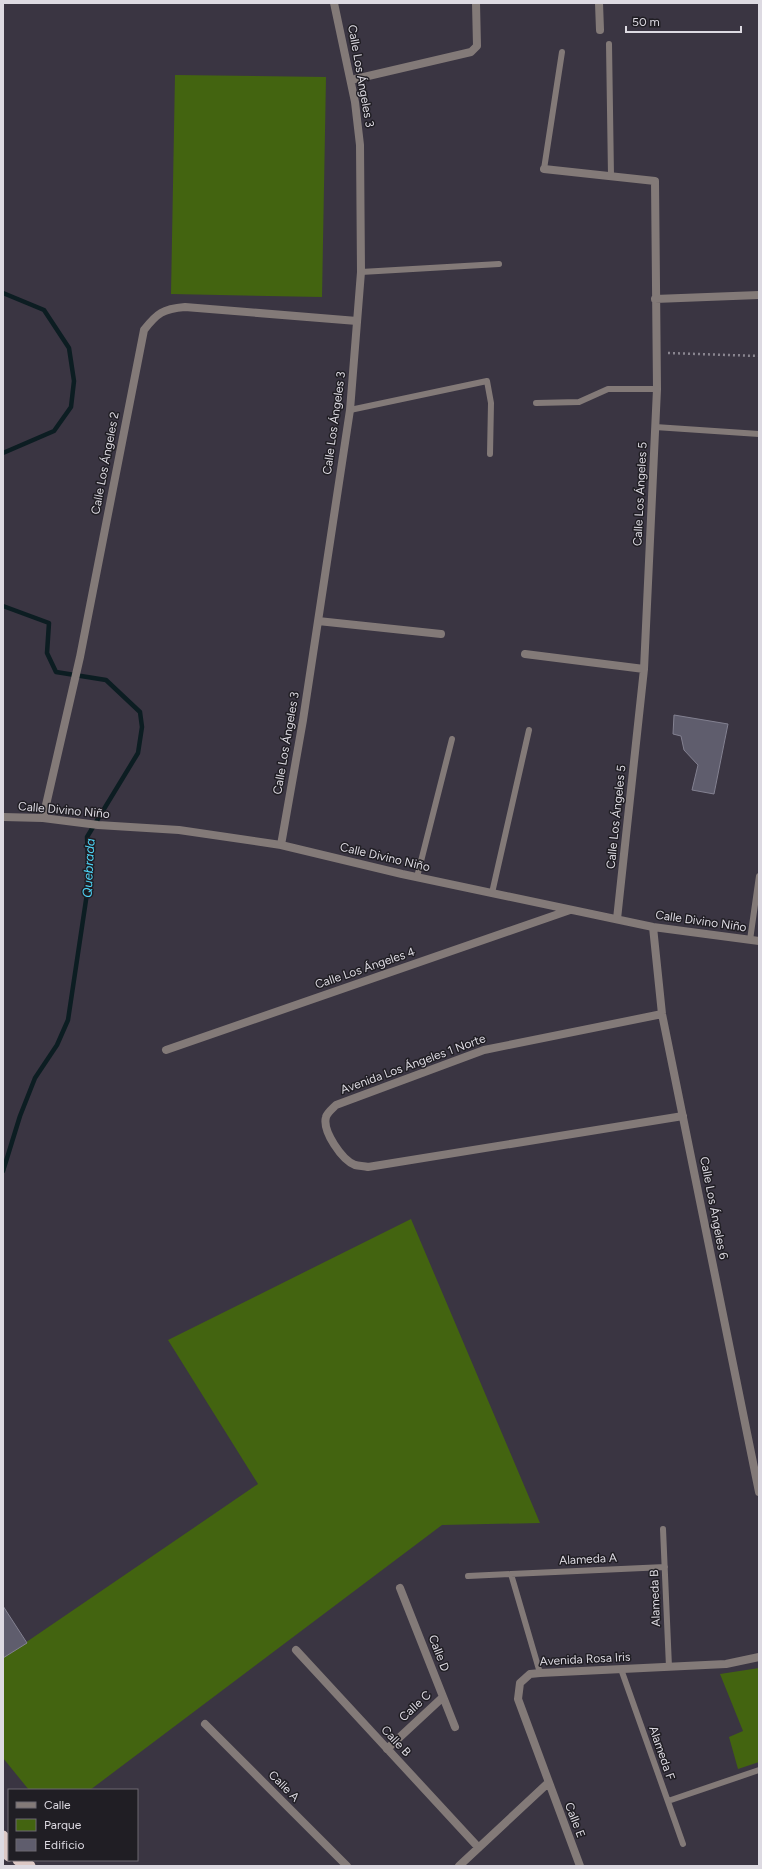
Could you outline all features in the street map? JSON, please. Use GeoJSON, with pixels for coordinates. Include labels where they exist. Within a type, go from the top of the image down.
{"type":"FeatureCollection","features":[{"type":"Feature","properties":{"kind":"highway"},"geometry":{"type":"LineString","coordinates":[[20,1861],[30,1866]]}},
{"type":"Feature","properties":{"kind":"street","name":"Calle Los Ángeles 3"},"geometry":{"type":"LineString","coordinates":[[281,844],[318,621],[350,410],[361,272],[360,145],[351,80],[334,3]]}},
{"type":"Feature","properties":{"kind":"street"},"geometry":{"type":"LineString","coordinates":[[351,80],[471,52],[477,46],[476,3]]}},
{"type":"Feature","properties":{"kind":"street"},"geometry":{"type":"LineString","coordinates":[[599,3],[600,30]]}},
{"type":"Feature","properties":{"kind":"street","name":"Calle Los Ángeles 5"},"geometry":{"type":"LineString","coordinates":[[544,169],[655,181],[657,389],[644,669],[617,919]]}},
{"type":"Feature","properties":{"kind":"street"},"geometry":{"type":"LineString","coordinates":[[655,299],[759,295]]}},
{"type":"Feature","properties":{"kind":"street","name":"Calle Los Ángeles 2"},"geometry":{"type":"LineString","coordinates":[[44,818],[80,657],[144,330],[155,316],[169,309],[185,307],[357,321]]}},
{"type":"Feature","properties":{"kind":"street"},"geometry":{"type":"LineString","coordinates":[[318,621],[441,634]]}},
{"type":"Feature","properties":{"kind":"street"},"geometry":{"type":"LineString","coordinates":[[525,654],[644,669]]}},
{"type":"Feature","properties":{"kind":"street","name":"Calle Divino Niño"},"geometry":{"type":"LineString","coordinates":[[3,817],[44,818],[98,825],[179,830],[281,844],[417,877],[652,927],[759,941]]}},
{"type":"Feature","properties":{"kind":"street","name":"Calle Los Ángeles 4"},"geometry":{"type":"LineString","coordinates":[[166,1050],[572,910]]}},
{"type":"Feature","properties":{"kind":"street","name":"Calle Los Ángeles 6"},"geometry":{"type":"LineString","coordinates":[[652,927],[662,1014],[759,1492]]}},
{"type":"Feature","properties":{"kind":"street","name":"Avenida Los Ángeles 1 Norte"},"geometry":{"type":"LineString","coordinates":[[662,1014],[484,1050],[336,1105],[326,1116],[326,1127],[332,1141],[342,1156],[354,1165],[368,1167],[683,1116]]}},
{"type":"Feature","properties":{"kind":"street","name":"Calle D"},"geometry":{"type":"LineString","coordinates":[[400,1588],[455,1727]]}},
{"type":"Feature","properties":{"kind":"street","name":"Calle B"},"geometry":{"type":"LineString","coordinates":[[296,1650],[478,1848]]}},
{"type":"Feature","properties":{"kind":"street","name":"Avenida Rosa Iris"},"geometry":{"type":"LineString","coordinates":[[548,1783],[518,1699],[520,1683],[530,1674],[726,1664],[759,1657]]}},
{"type":"Feature","properties":{"kind":"street","name":"Calle C"},"geometry":{"type":"LineString","coordinates":[[387,1749],[443,1697]]}},
{"type":"Feature","properties":{"kind":"street","name":"Calle A"},"geometry":{"type":"LineString","coordinates":[[205,1724],[347,1866]]}},
{"type":"Feature","properties":{"kind":"street"},"geometry":{"type":"LineString","coordinates":[[459,1866],[548,1783]]}},
{"type":"Feature","properties":{"kind":"street","name":"Calle E"},"geometry":{"type":"LineString","coordinates":[[548,1783],[580,1866]]}},
{"type":"Feature","properties":{"kind":"lane"},"geometry":{"type":"LineString","coordinates":[[609,44],[611,176]]}},
{"type":"Feature","properties":{"kind":"lane"},"geometry":{"type":"LineString","coordinates":[[544,169],[562,52]]}},
{"type":"Feature","properties":{"kind":"lane"},"geometry":{"type":"LineString","coordinates":[[361,272],[499,264]]}},
{"type":"Feature","properties":{"kind":"lane"},"geometry":{"type":"LineString","coordinates":[[350,410],[487,381],[491,404],[490,454]]}},
{"type":"Feature","properties":{"kind":"lane"},"geometry":{"type":"LineString","coordinates":[[536,403],[579,402],[608,389],[657,389]]}},
{"type":"Feature","properties":{"kind":"lane"},"geometry":{"type":"LineString","coordinates":[[655,427],[759,434]]}},
{"type":"Feature","properties":{"kind":"lane"},"geometry":{"type":"LineString","coordinates":[[492,893],[529,730]]}},
{"type":"Feature","properties":{"kind":"lane"},"geometry":{"type":"LineString","coordinates":[[417,877],[452,739]]}},
{"type":"Feature","properties":{"kind":"lane"},"geometry":{"type":"LineString","coordinates":[[750,940],[759,876]]}},
{"type":"Feature","properties":{"kind":"lane","name":"Alameda B"},"geometry":{"type":"LineString","coordinates":[[663,1528],[669,1667]]}},
{"type":"Feature","properties":{"kind":"lane","name":"Alameda A"},"geometry":{"type":"LineString","coordinates":[[468,1576],[665,1566]]}},
{"type":"Feature","properties":{"kind":"lane"},"geometry":{"type":"LineString","coordinates":[[512,1574],[540,1673]]}},
{"type":"Feature","properties":{"kind":"lane","name":"Alameda F"},"geometry":{"type":"LineString","coordinates":[[621,1669],[683,1844]]}},
{"type":"Feature","properties":{"kind":"lane"},"geometry":{"type":"LineString","coordinates":[[668,1801],[759,1770]]}},
{"type":"Feature","properties":{"kind":"path"},"geometry":{"type":"LineString","coordinates":[[657,353],[759,356]]}},
{"type":"Feature","properties":{"kind":"green space"},"geometry":{"type":"Polygon","coordinates":[[[175,75],[326,77],[322,297],[171,294],[175,75]]]}},
{"type":"Feature","properties":{"kind":"green space"},"geometry":{"type":"Polygon","coordinates":[[[411,1219],[540,1523],[442,1525],[91,1789],[28,1789],[3,1758],[3,1658],[258,1484],[168,1340],[411,1219]]]}},
{"type":"Feature","properties":{"kind":"green space"},"geometry":{"type":"Polygon","coordinates":[[[759,1668],[759,1762],[738,1769],[729,1737],[743,1731],[720,1674],[759,1668]]]}},
{"type":"Feature","properties":{"kind":"building"},"geometry":{"type":"Polygon","coordinates":[[[674,715],[728,724],[714,794],[692,790],[698,765],[684,750],[681,736],[673,734],[674,715]]]}},
{"type":"Feature","properties":{"kind":"building"},"geometry":{"type":"Polygon","coordinates":[[[3,1606],[27,1643],[3,1658],[3,1606]]]}},
{"type":"Feature","properties":{"kind":"waterway","name":"Quebrada"},"geometry":{"type":"LineString","coordinates":[[3,293],[44,310],[69,348],[74,381],[71,407],[54,431],[3,453]]}},
{"type":"Feature","properties":{"kind":"waterway","name":"Quebrada"},"geometry":{"type":"LineString","coordinates":[[3,606],[49,623],[47,653],[56,672],[106,680],[140,712],[142,727],[138,753],[87,837],[89,880],[68,1020],[57,1045],[35,1078],[20,1116],[3,1171]]}}]}
